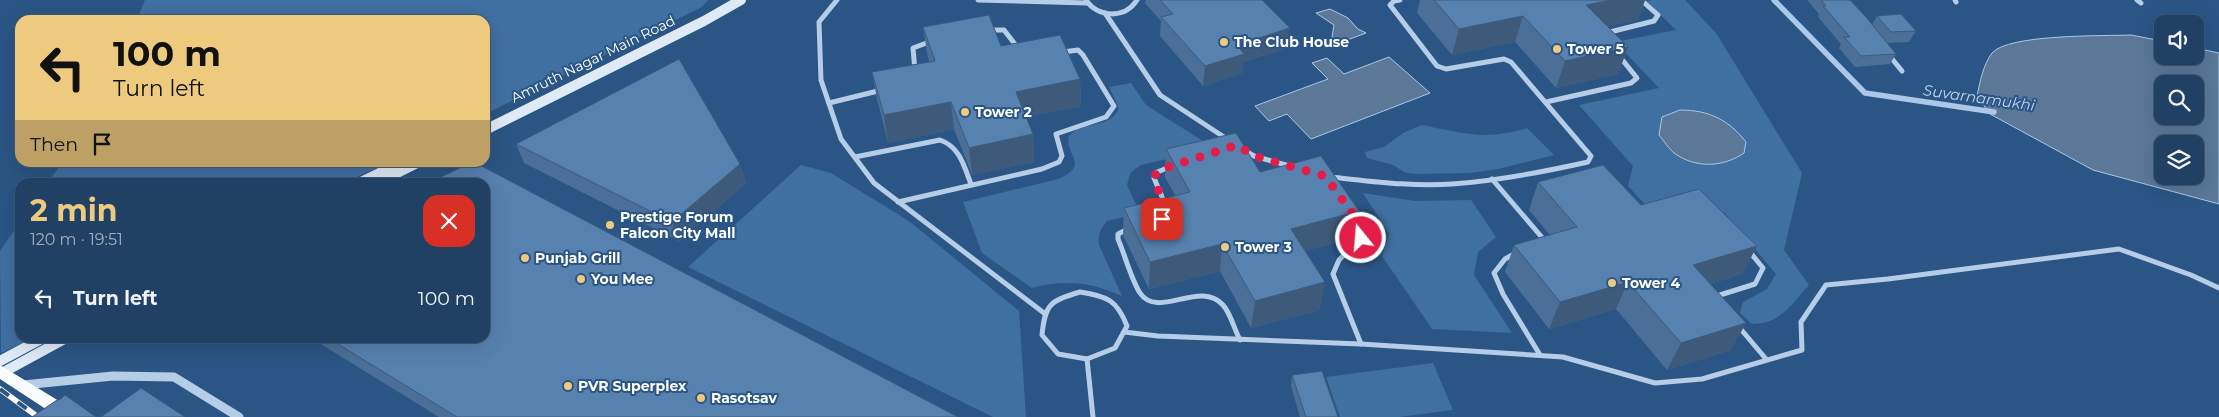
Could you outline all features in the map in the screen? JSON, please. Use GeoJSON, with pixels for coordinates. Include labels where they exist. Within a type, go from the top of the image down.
{"type":"FeatureCollection","features":[{"type":"Feature","properties":{"kind":"highway"},"geometry":{"type":"LineString","coordinates":[[1,369],[71,417]]}},
{"type":"Feature","properties":{"kind":"main road","name":"Amruth Nagar Main Road"},"geometry":{"type":"LineString","coordinates":[[490,120],[699,18],[730,0]]}},
{"type":"Feature","properties":{"kind":"main road","name":"Amruth Nagar Main Road"},"geometry":{"type":"LineString","coordinates":[[490,128],[704,21],[741,0]]}},
{"type":"Feature","properties":{"kind":"main road"},"geometry":{"type":"LineString","coordinates":[[369,178],[392,167]]}},
{"type":"Feature","properties":{"kind":"main road"},"geometry":{"type":"LineString","coordinates":[[387,178],[409,167]]}},
{"type":"Feature","properties":{"kind":"main road"},"geometry":{"type":"LineString","coordinates":[[1,369],[36,343]]}},
{"type":"Feature","properties":{"kind":"main road"},"geometry":{"type":"LineString","coordinates":[[1,369],[56,343]]}},
{"type":"Feature","properties":{"kind":"street"},"geometry":{"type":"LineString","coordinates":[[837,0],[819,22],[821,80],[841,138],[874,183],[1044,313]]}},
{"type":"Feature","properties":{"kind":"street"},"geometry":{"type":"LineString","coordinates":[[978,0],[1086,2],[1094,10],[1105,13],[1124,12],[1135,6],[1137,0]]}},
{"type":"Feature","properties":{"kind":"street"},"geometry":{"type":"LineString","coordinates":[[1330,184],[1325,176],[1384,183],[1451,184],[1492,180],[1532,175],[1579,165],[1588,162],[1591,156],[1511,62],[1504,59],[1446,69],[1437,66],[1390,5],[1394,1],[1400,0]]}},
{"type":"Feature","properties":{"kind":"street"},"geometry":{"type":"LineString","coordinates":[[1602,36],[1608,32],[1654,21],[1658,15],[1641,0]]}},
{"type":"Feature","properties":{"kind":"street"},"geometry":{"type":"LineString","coordinates":[[1105,13],[1160,95],[1228,140]]}},
{"type":"Feature","properties":{"kind":"street"},"geometry":{"type":"LineString","coordinates":[[987,30],[997,28],[1006,30],[1022,52]]}},
{"type":"Feature","properties":{"kind":"street"},"geometry":{"type":"LineString","coordinates":[[915,76],[913,48],[921,44],[940,40]]}},
{"type":"Feature","properties":{"kind":"street"},"geometry":{"type":"LineString","coordinates":[[898,202],[1042,169],[1059,162],[1062,156],[1056,134],[1106,117],[1114,106],[1083,55],[1078,50],[1052,54]]}},
{"type":"Feature","properties":{"kind":"street"},"geometry":{"type":"LineString","coordinates":[[1546,102],[1631,83],[1637,78],[1613,50]]}},
{"type":"Feature","properties":{"kind":"street"},"geometry":{"type":"LineString","coordinates":[[1885,50],[1902,71]]}},
{"type":"Feature","properties":{"kind":"street"},"geometry":{"type":"LineString","coordinates":[[829,103],[885,89]]}},
{"type":"Feature","properties":{"kind":"street"},"geometry":{"type":"LineString","coordinates":[[855,157],[940,140],[949,142],[955,147],[971,184]]}},
{"type":"Feature","properties":{"kind":"street"},"geometry":{"type":"LineString","coordinates":[[1246,162],[1237,145],[1254,156],[1298,169]]}},
{"type":"Feature","properties":{"kind":"street"},"geometry":{"type":"LineString","coordinates":[[1167,208],[1154,178],[1156,173],[1181,163]]}},
{"type":"Feature","properties":{"kind":"street"},"geometry":{"type":"LineString","coordinates":[[1579,165],[1586,171]]}},
{"type":"Feature","properties":{"kind":"street"},"geometry":{"type":"LineString","coordinates":[[1492,180],[1546,241],[1536,245]]}},
{"type":"Feature","properties":{"kind":"street"},"geometry":{"type":"LineString","coordinates":[[1352,213],[1363,228],[1361,238],[1339,260],[1333,274],[1361,344]]}},
{"type":"Feature","properties":{"kind":"street"},"geometry":{"type":"LineString","coordinates":[[1138,226],[1122,231],[1118,234],[1118,239],[1141,294],[1153,302],[1164,303],[1204,294],[1216,298],[1224,306],[1240,340]]}},
{"type":"Feature","properties":{"kind":"street"},"geometry":{"type":"LineString","coordinates":[[1720,304],[1720,295],[1755,284],[1763,268],[1747,248]]}},
{"type":"Feature","properties":{"kind":"street"},"geometry":{"type":"LineString","coordinates":[[1124,332],[1240,340],[1361,344],[1563,356],[1655,383],[1702,379],[1802,350],[1801,322],[1826,285],[1888,279],[2119,249],[2191,275],[2219,288]]}},
{"type":"Feature","properties":{"kind":"street"},"geometry":{"type":"LineString","coordinates":[[1520,252],[1505,259],[1494,273],[1503,294],[1540,355]]}},
{"type":"Feature","properties":{"kind":"street"},"geometry":{"type":"LineString","coordinates":[[1080,292],[1104,296],[1121,308],[1127,326],[1115,348],[1087,359],[1058,354],[1042,335],[1044,313],[1058,298],[1080,292]]}},
{"type":"Feature","properties":{"kind":"street"},"geometry":{"type":"LineString","coordinates":[[1737,325],[1766,359]]}},
{"type":"Feature","properties":{"kind":"street"},"geometry":{"type":"LineString","coordinates":[[1087,359],[1093,417]]}},
{"type":"Feature","properties":{"kind":"street"},"geometry":{"type":"LineString","coordinates":[[23,385],[113,376],[174,377],[239,417]]}},
{"type":"Feature","properties":{"kind":"shaded area"},"geometry":{"type":"Polygon","coordinates":[[[145,0],[708,0],[702,7],[490,112],[490,15],[139,15],[145,0]]]}},
{"type":"Feature","properties":{"kind":"shaded area"},"geometry":{"type":"Polygon","coordinates":[[[1685,0],[1716,33],[1802,173],[1784,250],[1809,285],[1785,312],[1770,321],[1752,324],[1740,313],[1743,302],[1767,289],[1776,274],[1725,213],[1695,199],[1650,210],[1628,186],[1633,166],[1579,105],[1659,88],[1615,42],[1676,30],[1646,1],[1685,0]]]}},
{"type":"Feature","properties":{"kind":"shaded area"},"geometry":{"type":"Polygon","coordinates":[[[1131,83],[1146,105],[1214,148],[1141,165],[1130,174],[1127,185],[1140,213],[1107,221],[1101,229],[1099,238],[1099,245],[1122,296],[1111,291],[1077,283],[1055,283],[1032,288],[982,253],[963,202],[1058,179],[1068,174],[1075,164],[1068,142],[1069,136],[1081,128],[1103,122],[1115,115],[1119,108],[1109,87],[1131,83]]]}},
{"type":"Feature","properties":{"kind":"shaded area"},"geometry":{"type":"Polygon","coordinates":[[[1422,125],[1462,133],[1487,135],[1513,132],[1527,128],[1554,155],[1498,169],[1471,173],[1418,174],[1406,173],[1393,165],[1367,158],[1365,152],[1384,147],[1403,133],[1422,125]]]}},
{"type":"Feature","properties":{"kind":"shaded area"},"geometry":{"type":"Polygon","coordinates":[[[801,165],[831,173],[909,221],[1019,311],[1026,417],[993,417],[688,267],[801,165]]]}},
{"type":"Feature","properties":{"kind":"shaded area"},"geometry":{"type":"Polygon","coordinates":[[[59,167],[378,167],[355,178],[51,178],[59,167]]]}},
{"type":"Feature","properties":{"kind":"shaded area"},"geometry":{"type":"Polygon","coordinates":[[[1363,193],[1415,201],[1471,200],[1496,237],[1478,252],[1474,275],[1512,333],[1432,329],[1382,256],[1389,234],[1363,193]]]}},
{"type":"Feature","properties":{"kind":"shaded area"},"geometry":{"type":"Polygon","coordinates":[[[15,229],[15,343],[22,343],[1,353],[0,251],[15,229]]]}},
{"type":"Feature","properties":{"kind":"shaded area"},"geometry":{"type":"Polygon","coordinates":[[[1433,363],[1453,410],[1399,417],[1340,417],[1326,377],[1433,363]]]}},
{"type":"Feature","properties":{"kind":"water"},"geometry":{"type":"Polygon","coordinates":[[[1330,9],[1348,18],[1358,29],[1366,33],[1339,43],[1332,37],[1334,25],[1316,13],[1330,9]]]}},
{"type":"Feature","properties":{"kind":"water"},"geometry":{"type":"Polygon","coordinates":[[[2131,35],[2154,39],[2154,65],[2204,65],[2204,50],[2219,53],[2219,204],[2093,170],[1990,114],[1977,96],[1986,63],[1992,53],[2001,47],[2036,39],[2131,35]]]}},
{"type":"Feature","properties":{"kind":"water"},"geometry":{"type":"Polygon","coordinates":[[[1389,57],[1430,93],[1311,139],[1287,114],[1269,121],[1255,106],[1328,79],[1312,63],[1327,58],[1344,74],[1389,57]]]}},
{"type":"Feature","properties":{"kind":"water"},"geometry":{"type":"Polygon","coordinates":[[[1680,110],[1709,114],[1725,122],[1746,142],[1744,153],[1728,161],[1701,164],[1691,162],[1674,153],[1659,135],[1662,117],[1680,110]]]}},
{"type":"Feature","properties":{"kind":"building","name":"The Club House"},"geometry":{"type":"Polygon","coordinates":[[[1160,0],[1262,0],[1290,28],[1237,45],[1244,54],[1205,66],[1161,17],[1173,14],[1160,0]]]}},
{"type":"Feature","properties":{"kind":"building"},"geometry":{"type":"Polygon","coordinates":[[[1434,0],[1612,0],[1586,5],[1628,47],[1565,61],[1523,16],[1459,29],[1434,0]]]}},
{"type":"Feature","properties":{"kind":"building"},"geometry":{"type":"Polygon","coordinates":[[[1821,0],[1850,0],[1896,54],[1861,56],[1844,37],[1850,37],[1823,6],[1826,6],[1821,0]]]}},
{"type":"Feature","properties":{"kind":"building"},"geometry":{"type":"Polygon","coordinates":[[[1901,14],[1916,31],[1891,32],[1877,16],[1901,14]]]}},
{"type":"Feature","properties":{"kind":"building","name":"Tower 2"},"geometry":{"type":"Polygon","coordinates":[[[989,15],[1001,46],[1060,35],[1080,79],[1016,92],[1033,134],[969,148],[951,102],[884,115],[872,72],[935,61],[923,27],[989,15]]]}},
{"type":"Feature","properties":{"kind":"building"},"geometry":{"type":"Polygon","coordinates":[[[679,59],[740,164],[672,222],[516,144],[679,59]]]}},
{"type":"Feature","properties":{"kind":"building","name":"Tower 3"},"geometry":{"type":"Polygon","coordinates":[[[1236,133],[1260,172],[1321,156],[1359,211],[1291,229],[1325,282],[1255,301],[1222,244],[1150,262],[1124,208],[1190,192],[1166,149],[1236,133]]]}},
{"type":"Feature","properties":{"kind":"building","name":"Tower 4"},"geometry":{"type":"Polygon","coordinates":[[[1603,165],[1641,205],[1699,189],[1757,246],[1693,265],[1746,323],[1681,343],[1628,282],[1560,302],[1514,245],[1577,227],[1538,182],[1603,165]]]}},
{"type":"Feature","properties":{"kind":"building"},"geometry":{"type":"Polygon","coordinates":[[[462,167],[483,167],[958,417],[457,417],[336,343],[490,343],[490,178],[439,178],[462,167]]]}},
{"type":"Feature","properties":{"kind":"building"},"geometry":{"type":"Polygon","coordinates":[[[1322,371],[1338,417],[1306,417],[1292,375],[1322,371]]]}},
{"type":"Feature","properties":{"kind":"building"},"geometry":{"type":"Polygon","coordinates":[[[141,388],[185,417],[101,417],[141,388]]]}},
{"type":"Feature","properties":{"kind":"building"},"geometry":{"type":"Polygon","coordinates":[[[65,395],[96,417],[32,417],[61,399],[65,395]]]}},
{"type":"Feature","properties":{"kind":"waterway","name":"Suvarnamukhi"},"geometry":{"type":"LineString","coordinates":[[1774,0],[1865,93],[1994,112]]}},
{"type":"Feature","properties":{"kind":"railway"},"geometry":{"type":"LineString","coordinates":[[0,389],[38,417]]}},
{"type":"Feature","properties":{"kind":"place","name":"The Club House"},"geometry":{"type":"Point","coordinates":[1224,42]}},
{"type":"Feature","properties":{"kind":"place","name":"Tower 5"},"geometry":{"type":"Point","coordinates":[1557,49]}},
{"type":"Feature","properties":{"kind":"place","name":"Tower 2"},"geometry":{"type":"Point","coordinates":[965,112]}},
{"type":"Feature","properties":{"kind":"place","name":"Prestige Forum Falcon City Mall"},"geometry":{"type":"Point","coordinates":[610,225]}},
{"type":"Feature","properties":{"kind":"place","name":"Tower 3"},"geometry":{"type":"Point","coordinates":[1225,247]}},
{"type":"Feature","properties":{"kind":"place","name":"Punjab Grill"},"geometry":{"type":"Point","coordinates":[525,258]}},
{"type":"Feature","properties":{"kind":"place","name":"You Mee"},"geometry":{"type":"Point","coordinates":[581,279]}},
{"type":"Feature","properties":{"kind":"place","name":"Tower 4"},"geometry":{"type":"Point","coordinates":[1612,283]}},
{"type":"Feature","properties":{"kind":"place","name":"PVR Superplex"},"geometry":{"type":"Point","coordinates":[568,386]}},
{"type":"Feature","properties":{"kind":"place","name":"Rasotsav"},"geometry":{"type":"Point","coordinates":[701,398]}},
{"type":"Feature","properties":{"kind":"route"},"geometry":{"type":"LineString","coordinates":[[1162,219],[1167,214],[1167,208],[1154,178],[1156,173],[1162,169],[1237,145],[1254,156],[1325,176],[1363,228],[1361,238]]}}]}
